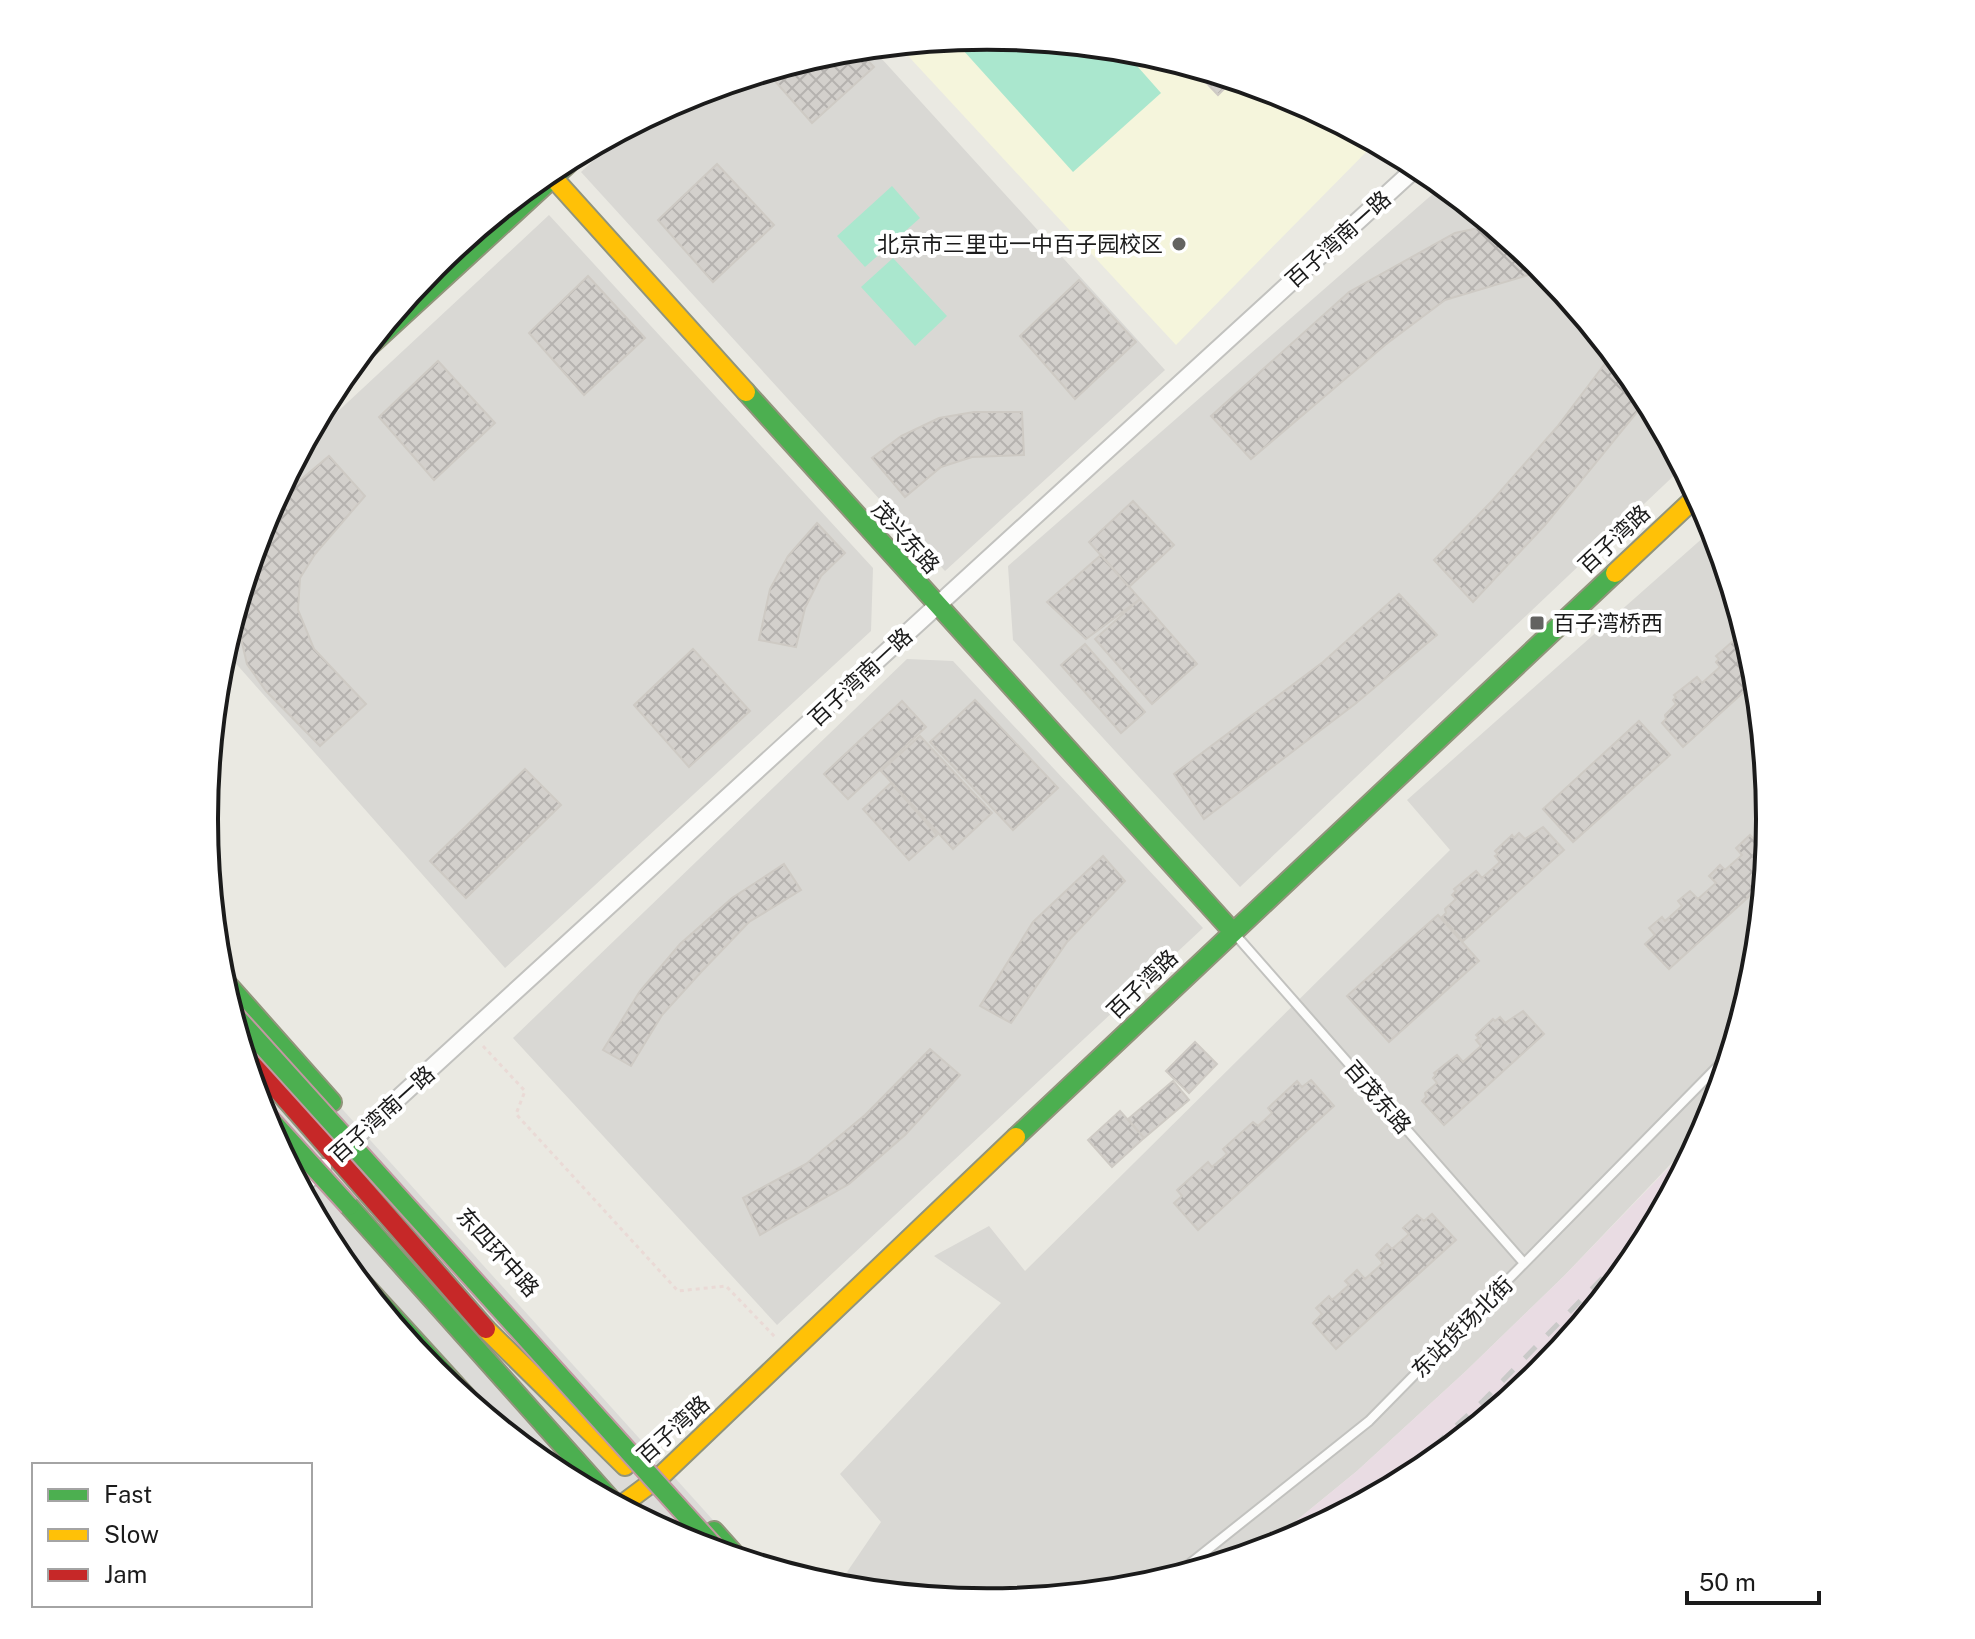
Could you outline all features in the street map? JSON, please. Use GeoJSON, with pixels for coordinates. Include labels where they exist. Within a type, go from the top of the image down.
{"type":"FeatureCollection","features":[{"type":"Feature","properties":{"kind":"main road","name":"茂兴东路"},"geometry":{"type":"LineString","coordinates":[[557,182],[1232,931]]}},
{"type":"Feature","properties":{"kind":"main road"},"geometry":{"type":"LineString","coordinates":[[434,285],[482,239]]}},
{"type":"Feature","properties":{"kind":"main road","name":"百子湾路"},"geometry":{"type":"LineString","coordinates":[[626,1499],[663,1474],[1232,931],[1689,504]]}},
{"type":"Feature","properties":{"kind":"main road","name":"东四环中路"},"geometry":{"type":"LineString","coordinates":[[239,998],[724,1542]]}},
{"type":"Feature","properties":{"kind":"main road","name":"东四环中路"},"geometry":{"type":"LineString","coordinates":[[247,1029],[703,1534]]}},
{"type":"Feature","properties":{"kind":"main road"},"geometry":{"type":"LineString","coordinates":[[260,1069],[487,1330],[645,1486],[678,1524]]}},
{"type":"Feature","properties":{"kind":"main road"},"geometry":{"type":"LineString","coordinates":[[288,1139],[596,1482]]}},
{"type":"Feature","properties":{"kind":"main road"},"geometry":{"type":"LineString","coordinates":[[317,1196],[451,1335],[559,1458]]}},
{"type":"Feature","properties":{"kind":"street","name":"百子湾南一路"},"geometry":{"type":"LineString","coordinates":[[308,1180],[471,1034],[1408,175]]}},
{"type":"Feature","properties":{"kind":"lane","name":"百茂东路"},"geometry":{"type":"LineString","coordinates":[[1232,931],[1524,1263]]}},
{"type":"Feature","properties":{"kind":"lane","name":"东站货场北街"},"geometry":{"type":"LineString","coordinates":[[1193,1561],[1369,1421],[1715,1069]]}},
{"type":"Feature","properties":{"kind":"path"},"geometry":{"type":"LineString","coordinates":[[471,1034],[525,1091],[516,1114],[678,1291],[726,1286],[791,1353]]}},
{"type":"Feature","properties":{"kind":"shaded area","name":"北京市三里屯一中百子园校区"},"geometry":{"type":"Polygon","coordinates":[[[988,50],[1038,52],[1138,65],[1235,91],[1328,129],[1368,151],[1176,345],[907,55],[988,50]]]}},
{"type":"Feature","properties":{"kind":"shaded area"},"geometry":{"type":"Polygon","coordinates":[[[881,58],[1165,370],[945,571],[581,172],[599,156],[647,129],[740,91],[788,76],[881,58]]]}},
{"type":"Feature","properties":{"kind":"shaded area"},"geometry":{"type":"Polygon","coordinates":[[[1434,193],[1495,241],[1566,312],[1627,392],[1675,474],[1240,887],[1013,640],[1008,566],[1434,193]]]}},
{"type":"Feature","properties":{"kind":"shaded area"},"geometry":{"type":"Polygon","coordinates":[[[549,215],[873,568],[871,631],[505,968],[235,662],[244,620],[277,525],[297,479],[333,416],[549,215]]]}},
{"type":"Feature","properties":{"kind":"shaded area"},"geometry":{"type":"Polygon","coordinates":[[[1703,538],[1731,620],[1742,669],[1755,769],[1757,820],[1750,920],[1731,1019],[1716,1067],[1681,1153],[1564,1276],[1466,1371],[1357,1471],[1288,1527],[1187,1563],[1088,1582],[988,1589],[937,1587],[851,1576],[847,1572],[881,1522],[840,1474],[1001,1303],[934,1256],[989,1226],[1025,1271],[1450,850],[1407,800],[1703,538]]]}},
{"type":"Feature","properties":{"kind":"shaded area"},"geometry":{"type":"Polygon","coordinates":[[[907,659],[953,661],[1203,928],[777,1325],[513,1038],[907,659]]]}},
{"type":"Feature","properties":{"kind":"shaded area"},"geometry":{"type":"Polygon","coordinates":[[[1680,1156],[1654,1204],[1598,1288],[1532,1364],[1456,1430],[1415,1459],[1328,1510],[1288,1527],[1357,1471],[1564,1276],[1680,1156]]]}},
{"type":"Feature","properties":{"kind":"green space"},"geometry":{"type":"Polygon","coordinates":[[[964,51],[1038,52],[1136,65],[1161,93],[1073,172],[964,51]]]}},
{"type":"Feature","properties":{"kind":"green space"},"geometry":{"type":"Polygon","coordinates":[[[892,186],[920,218],[865,267],[837,236],[892,186]]]}},
{"type":"Feature","properties":{"kind":"green space"},"geometry":{"type":"Polygon","coordinates":[[[893,258],[947,316],[915,346],[861,287],[893,258]]]}},
{"type":"Feature","properties":{"kind":"pier"},"geometry":{"type":"Polygon","coordinates":[[[238,994],[737,1547],[647,1510],[603,1486],[519,1430],[472,1391],[370,1279],[321,1204],[277,1114],[259,1067],[238,994]]]}},
{"type":"Feature","properties":{"kind":"building"},"geometry":{"type":"Polygon","coordinates":[[[868,60],[874,67],[812,123],[774,80],[868,60]]]}},
{"type":"Feature","properties":{"kind":"building"},"geometry":{"type":"Polygon","coordinates":[[[1205,82],[1225,88],[1218,95],[1205,82]]]}},
{"type":"Feature","properties":{"kind":"building"},"geometry":{"type":"Polygon","coordinates":[[[717,164],[774,225],[713,282],[658,220],[717,164]]]}},
{"type":"Feature","properties":{"kind":"building"},"geometry":{"type":"Polygon","coordinates":[[[1479,228],[1531,274],[1445,300],[1385,345],[1251,459],[1211,416],[1349,292],[1455,233],[1479,228]]]}},
{"type":"Feature","properties":{"kind":"building"},"geometry":{"type":"Polygon","coordinates":[[[588,276],[645,338],[584,395],[529,333],[588,276]]]}},
{"type":"Feature","properties":{"kind":"building"},"geometry":{"type":"Polygon","coordinates":[[[1079,280],[1136,342],[1075,399],[1020,336],[1079,280]]]}},
{"type":"Feature","properties":{"kind":"building"},"geometry":{"type":"Polygon","coordinates":[[[438,361],[495,423],[434,480],[379,417],[438,361]]]}},
{"type":"Feature","properties":{"kind":"building"},"geometry":{"type":"Polygon","coordinates":[[[1606,362],[1639,410],[1545,525],[1473,602],[1434,560],[1491,502],[1557,427],[1606,362]]]}},
{"type":"Feature","properties":{"kind":"building"},"geometry":{"type":"Polygon","coordinates":[[[974,412],[1022,412],[1024,455],[972,457],[941,467],[905,497],[872,458],[901,436],[939,418],[974,412]]]}},
{"type":"Feature","properties":{"kind":"building"},"geometry":{"type":"Polygon","coordinates":[[[329,456],[365,496],[315,554],[300,578],[298,610],[314,649],[366,704],[320,746],[266,691],[247,664],[240,636],[259,572],[294,485],[329,456]]]}},
{"type":"Feature","properties":{"kind":"building"},"geometry":{"type":"Polygon","coordinates":[[[1133,501],[1174,545],[1129,587],[1089,542],[1133,501]]]}},
{"type":"Feature","properties":{"kind":"building"},"geometry":{"type":"Polygon","coordinates":[[[817,523],[845,553],[821,576],[805,608],[796,647],[759,640],[770,589],[788,556],[817,523]]]}},
{"type":"Feature","properties":{"kind":"building"},"geometry":{"type":"Polygon","coordinates":[[[1101,555],[1140,599],[1086,639],[1047,602],[1101,555]]]}},
{"type":"Feature","properties":{"kind":"building"},"geometry":{"type":"Polygon","coordinates":[[[1399,594],[1437,635],[1355,704],[1204,819],[1174,774],[1323,662],[1399,594]]]}},
{"type":"Feature","properties":{"kind":"building"},"geometry":{"type":"Polygon","coordinates":[[[1140,599],[1197,664],[1152,704],[1095,639],[1140,599]]]}},
{"type":"Feature","properties":{"kind":"building"},"geometry":{"type":"Polygon","coordinates":[[[1733,641],[1745,690],[1683,747],[1662,723],[1676,704],[1674,695],[1697,677],[1702,683],[1720,667],[1716,656],[1733,641]]]}},
{"type":"Feature","properties":{"kind":"building"},"geometry":{"type":"Polygon","coordinates":[[[1085,644],[1145,712],[1121,733],[1061,665],[1085,644]]]}},
{"type":"Feature","properties":{"kind":"building"},"geometry":{"type":"Polygon","coordinates":[[[693,649],[750,711],[689,767],[634,705],[693,649]]]}},
{"type":"Feature","properties":{"kind":"building"},"geometry":{"type":"Polygon","coordinates":[[[975,700],[1058,788],[1013,830],[930,742],[975,700]]]}},
{"type":"Feature","properties":{"kind":"building"},"geometry":{"type":"Polygon","coordinates":[[[902,701],[926,727],[848,799],[824,774],[902,701]]]}},
{"type":"Feature","properties":{"kind":"building"},"geometry":{"type":"Polygon","coordinates":[[[1639,721],[1670,755],[1573,842],[1543,809],[1639,721]]]}},
{"type":"Feature","properties":{"kind":"building"},"geometry":{"type":"Polygon","coordinates":[[[920,736],[992,813],[953,849],[881,771],[920,736]]]}},
{"type":"Feature","properties":{"kind":"building"},"geometry":{"type":"Polygon","coordinates":[[[525,769],[561,805],[466,898],[430,861],[525,769]]]}},
{"type":"Feature","properties":{"kind":"building"},"geometry":{"type":"Polygon","coordinates":[[[891,783],[937,835],[909,860],[863,809],[891,783]]]}},
{"type":"Feature","properties":{"kind":"building"},"geometry":{"type":"Polygon","coordinates":[[[1543,827],[1564,850],[1463,941],[1442,917],[1445,909],[1456,899],[1452,895],[1456,891],[1454,889],[1476,871],[1482,878],[1500,862],[1495,851],[1512,835],[1514,838],[1519,833],[1525,839],[1543,827]]]}},
{"type":"Feature","properties":{"kind":"building"},"geometry":{"type":"Polygon","coordinates":[[[1750,835],[1756,841],[1753,893],[1669,969],[1645,944],[1655,935],[1649,928],[1662,917],[1665,921],[1682,906],[1678,901],[1690,891],[1698,899],[1716,883],[1709,876],[1720,865],[1725,870],[1742,855],[1736,848],[1750,835]]]}},
{"type":"Feature","properties":{"kind":"building"},"geometry":{"type":"Polygon","coordinates":[[[1103,856],[1125,881],[1067,942],[1011,1023],[980,1006],[1033,922],[1103,856]]]}},
{"type":"Feature","properties":{"kind":"building"},"geometry":{"type":"Polygon","coordinates":[[[784,864],[801,890],[749,922],[662,1015],[631,1066],[603,1050],[640,991],[680,944],[732,898],[784,864]]]}},
{"type":"Feature","properties":{"kind":"building"},"geometry":{"type":"Polygon","coordinates":[[[1438,915],[1479,961],[1389,1042],[1347,996],[1438,915]]]}},
{"type":"Feature","properties":{"kind":"building"},"geometry":{"type":"Polygon","coordinates":[[[1523,1011],[1544,1034],[1444,1125],[1422,1101],[1425,1093],[1437,1083],[1434,1073],[1457,1055],[1463,1062],[1481,1046],[1476,1035],[1493,1019],[1495,1021],[1500,1017],[1505,1023],[1523,1011]]]}},
{"type":"Feature","properties":{"kind":"building"},"geometry":{"type":"Polygon","coordinates":[[[1195,1042],[1217,1064],[1189,1093],[1166,1071],[1195,1042]]]}},
{"type":"Feature","properties":{"kind":"building"},"geometry":{"type":"Polygon","coordinates":[[[930,1049],[960,1075],[905,1135],[849,1184],[760,1235],[743,1198],[806,1164],[865,1115],[930,1049]]]}},
{"type":"Feature","properties":{"kind":"building"},"geometry":{"type":"Polygon","coordinates":[[[1311,1080],[1334,1106],[1198,1230],[1174,1203],[1182,1196],[1177,1190],[1208,1162],[1212,1167],[1227,1154],[1223,1149],[1253,1122],[1258,1126],[1272,1113],[1268,1108],[1297,1081],[1302,1087],[1311,1080]]]}},
{"type":"Feature","properties":{"kind":"building"},"geometry":{"type":"Polygon","coordinates":[[[1173,1081],[1189,1100],[1144,1138],[1128,1119],[1173,1081]]]}},
{"type":"Feature","properties":{"kind":"building"},"geometry":{"type":"Polygon","coordinates":[[[1120,1111],[1144,1138],[1112,1167],[1088,1140],[1120,1111]]]}},
{"type":"Feature","properties":{"kind":"building"},"geometry":{"type":"Polygon","coordinates":[[[1432,1214],[1456,1240],[1336,1349],[1313,1323],[1322,1314],[1316,1308],[1329,1296],[1332,1300],[1349,1285],[1345,1281],[1357,1270],[1365,1279],[1383,1263],[1376,1255],[1387,1244],[1392,1249],[1409,1234],[1403,1228],[1417,1215],[1424,1221],[1432,1214]]]}},
{"type":"Feature","properties":{"kind":"railway"},"geometry":{"type":"LineString","coordinates":[[1438,1443],[1612,1268]]}},
{"type":"Feature","properties":{"kind":"traffic: fast"},"geometry":{"type":"LineString","coordinates":[[422,298],[518,210]]}},
{"type":"Feature","properties":{"kind":"traffic: fast"},"geometry":{"type":"LineString","coordinates":[[746,392],[1232,931]]}},
{"type":"Feature","properties":{"kind":"traffic: fast"},"geometry":{"type":"LineString","coordinates":[[1016,1137],[1615,573]]}},
{"type":"Feature","properties":{"kind":"traffic: fast"},"geometry":{"type":"LineString","coordinates":[[239,997],[332,1102]]}},
{"type":"Feature","properties":{"kind":"traffic: fast"},"geometry":{"type":"LineString","coordinates":[[247,1029],[703,1534]]}},
{"type":"Feature","properties":{"kind":"traffic: fast"},"geometry":{"type":"LineString","coordinates":[[288,1138],[349,1206]]}},
{"type":"Feature","properties":{"kind":"traffic: fast"},"geometry":{"type":"LineString","coordinates":[[349,1206],[594,1480]]}},
{"type":"Feature","properties":{"kind":"traffic: fast"},"geometry":{"type":"LineString","coordinates":[[714,1531],[724,1542]]}},
{"type":"Feature","properties":{"kind":"traffic: slow"},"geometry":{"type":"LineString","coordinates":[[557,182],[746,392]]}},
{"type":"Feature","properties":{"kind":"traffic: slow"},"geometry":{"type":"LineString","coordinates":[[1615,573],[1689,504]]}},
{"type":"Feature","properties":{"kind":"traffic: slow"},"geometry":{"type":"LineString","coordinates":[[628,1500],[663,1474],[1016,1137]]}},
{"type":"Feature","properties":{"kind":"traffic: slow"},"geometry":{"type":"LineString","coordinates":[[486,1329],[625,1466]]}},
{"type":"Feature","properties":{"kind":"traffic: jam"},"geometry":{"type":"LineString","coordinates":[[260,1070],[486,1329]]}},
{"type":"Feature","properties":{"kind":"place","name":"北京市三里屯一中百子园校区"},"geometry":{"type":"Point","coordinates":[1179,244]}},
{"type":"Feature","properties":{"kind":"place","name":"百子湾桥西"},"geometry":{"type":"Point","coordinates":[1537,623]}}]}
